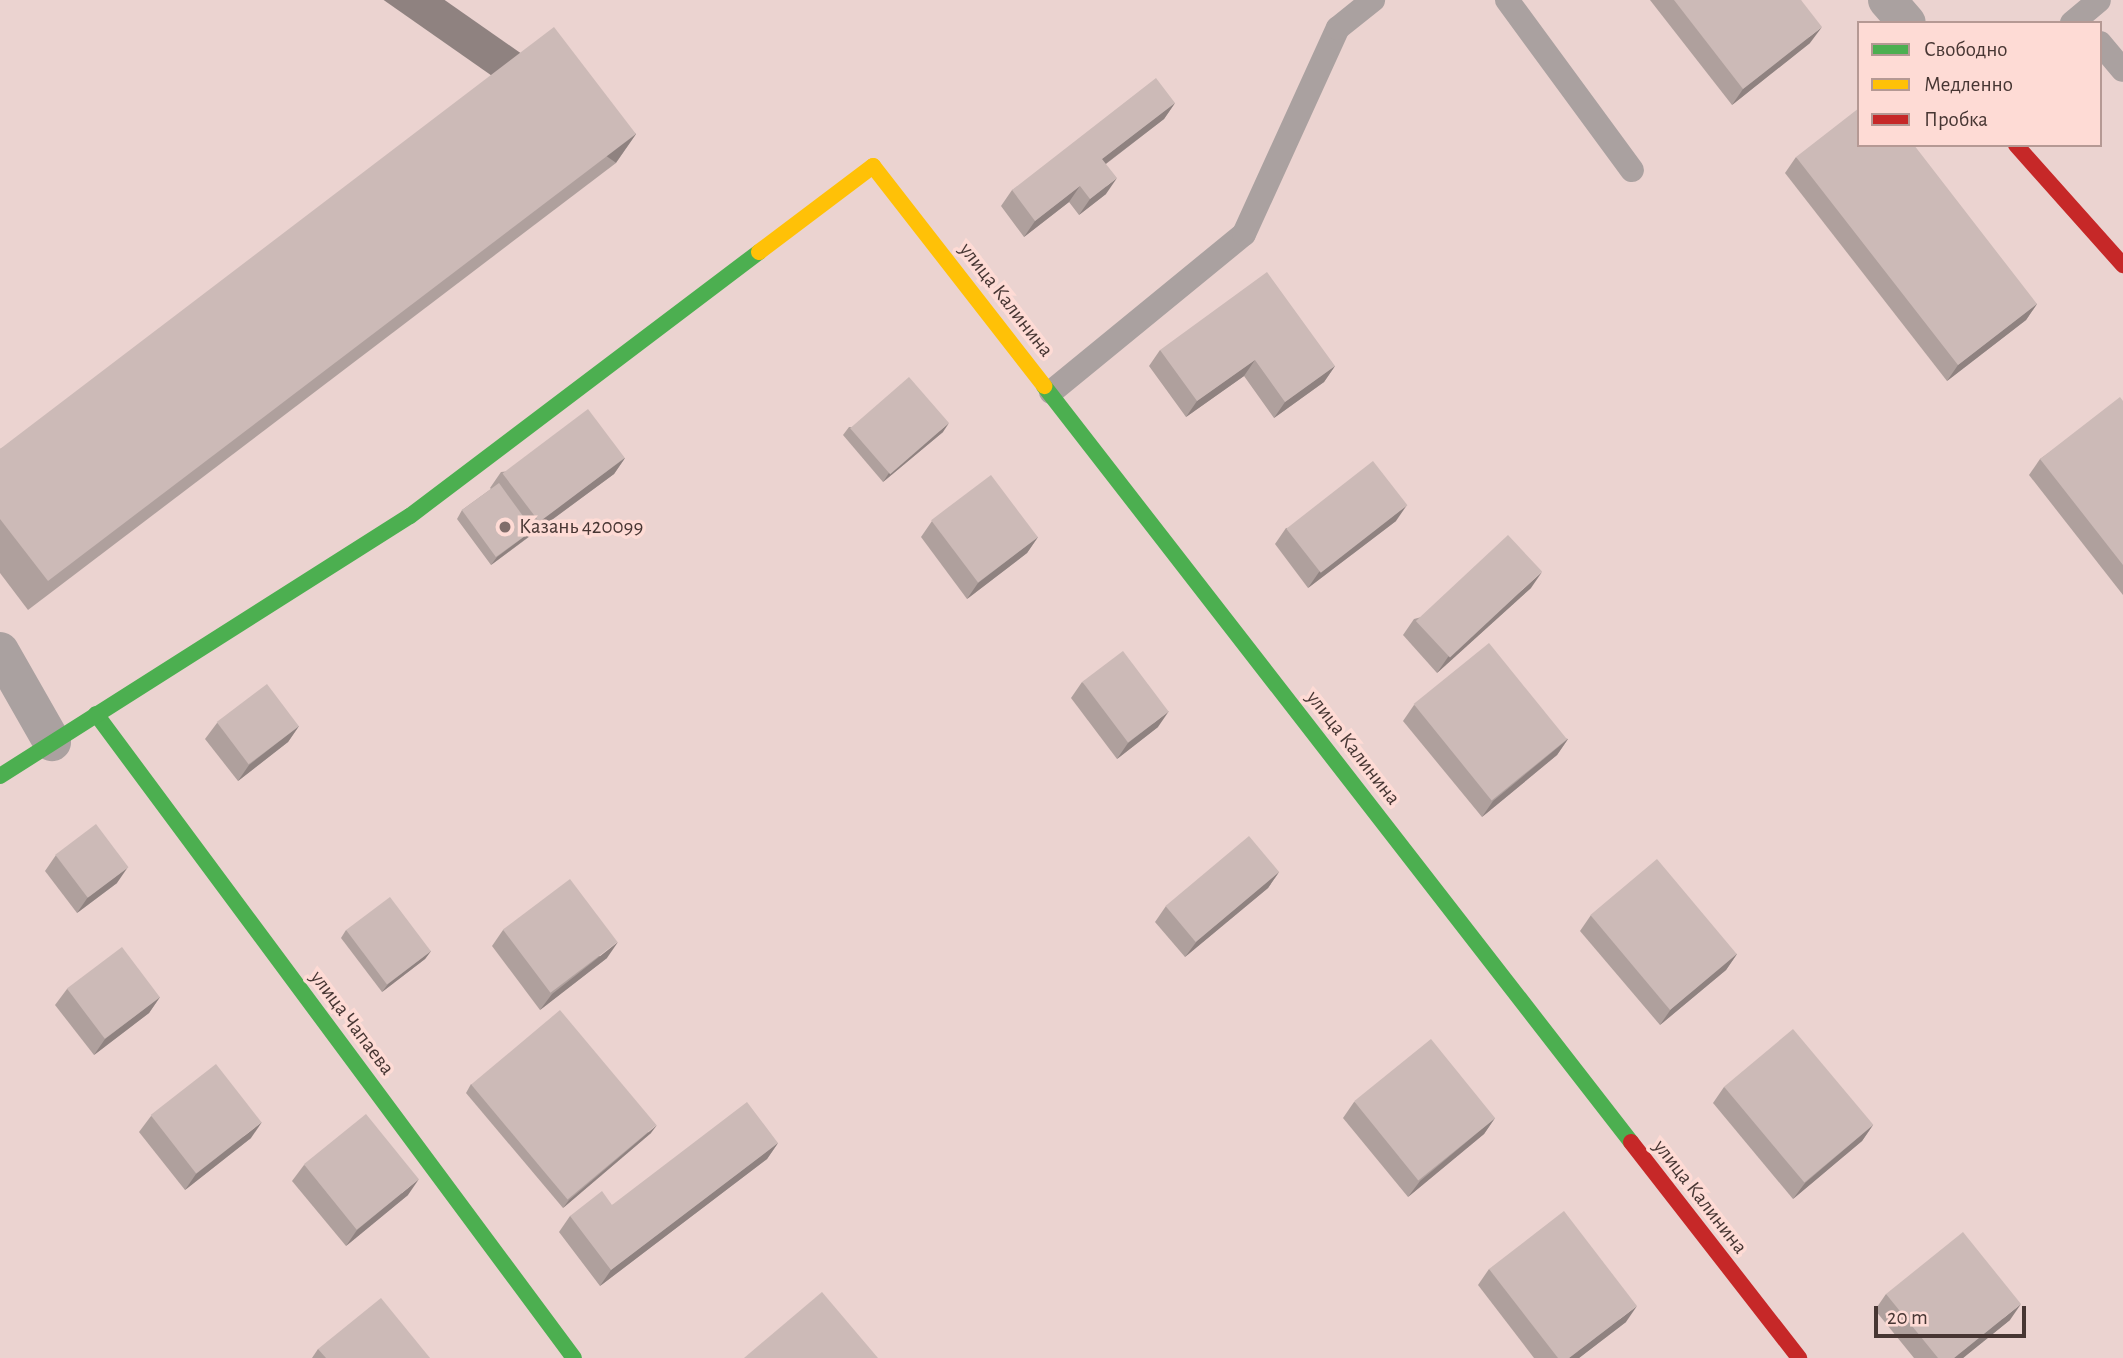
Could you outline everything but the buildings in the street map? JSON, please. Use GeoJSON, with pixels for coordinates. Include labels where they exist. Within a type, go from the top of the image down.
{"type":"FeatureCollection","features":[{"type":"Feature","properties":{"kind":"street"},"geometry":{"type":"LineString","coordinates":[[1887,0],[1905,21]]}},
{"type":"Feature","properties":{"kind":"street"},"geometry":{"type":"LineString","coordinates":[[2018,147],[2123,265]]}},
{"type":"Feature","properties":{"kind":"street","name":"улица Калинина"},"geometry":{"type":"LineString","coordinates":[[96,713],[410,516],[873,166],[1799,1358]]}},
{"type":"Feature","properties":{"kind":"street"},"geometry":{"type":"LineString","coordinates":[[0,651],[52,741]]}},
{"type":"Feature","properties":{"kind":"street"},"geometry":{"type":"LineString","coordinates":[[0,776],[96,713]]}},
{"type":"Feature","properties":{"kind":"street","name":"улица Чапаева"},"geometry":{"type":"LineString","coordinates":[[96,713],[574,1358]]}},
{"type":"Feature","properties":{"kind":"lane"},"geometry":{"type":"LineString","coordinates":[[1051,392],[1244,234],[1338,28],[1373,0]]}},
{"type":"Feature","properties":{"kind":"lane"},"geometry":{"type":"LineString","coordinates":[[1507,0],[1632,170]]}},
{"type":"Feature","properties":{"kind":"lane"},"geometry":{"type":"LineString","coordinates":[[2078,21],[2099,0]]}},
{"type":"Feature","properties":{"kind":"lane"},"geometry":{"type":"LineString","coordinates":[[2102,45],[2123,70]]}},
{"type":"Feature","properties":{"kind":"traffic: fast"},"geometry":{"type":"LineString","coordinates":[[0,776],[410,516],[759,252]]}},
{"type":"Feature","properties":{"kind":"traffic: fast"},"geometry":{"type":"LineString","coordinates":[[1044,386],[1631,1142]]}},
{"type":"Feature","properties":{"kind":"traffic: fast"},"geometry":{"type":"LineString","coordinates":[[96,714],[574,1358]]}},
{"type":"Feature","properties":{"kind":"traffic: slow"},"geometry":{"type":"LineString","coordinates":[[759,252],[873,166],[1044,386]]}},
{"type":"Feature","properties":{"kind":"traffic: jam"},"geometry":{"type":"LineString","coordinates":[[2018,147],[2123,265]]}},
{"type":"Feature","properties":{"kind":"traffic: jam"},"geometry":{"type":"LineString","coordinates":[[1631,1142],[1799,1358]]}},
{"type":"Feature","properties":{"kind":"place","name":"Казань 420099"},"geometry":{"type":"Point","coordinates":[505,527]}}]}
